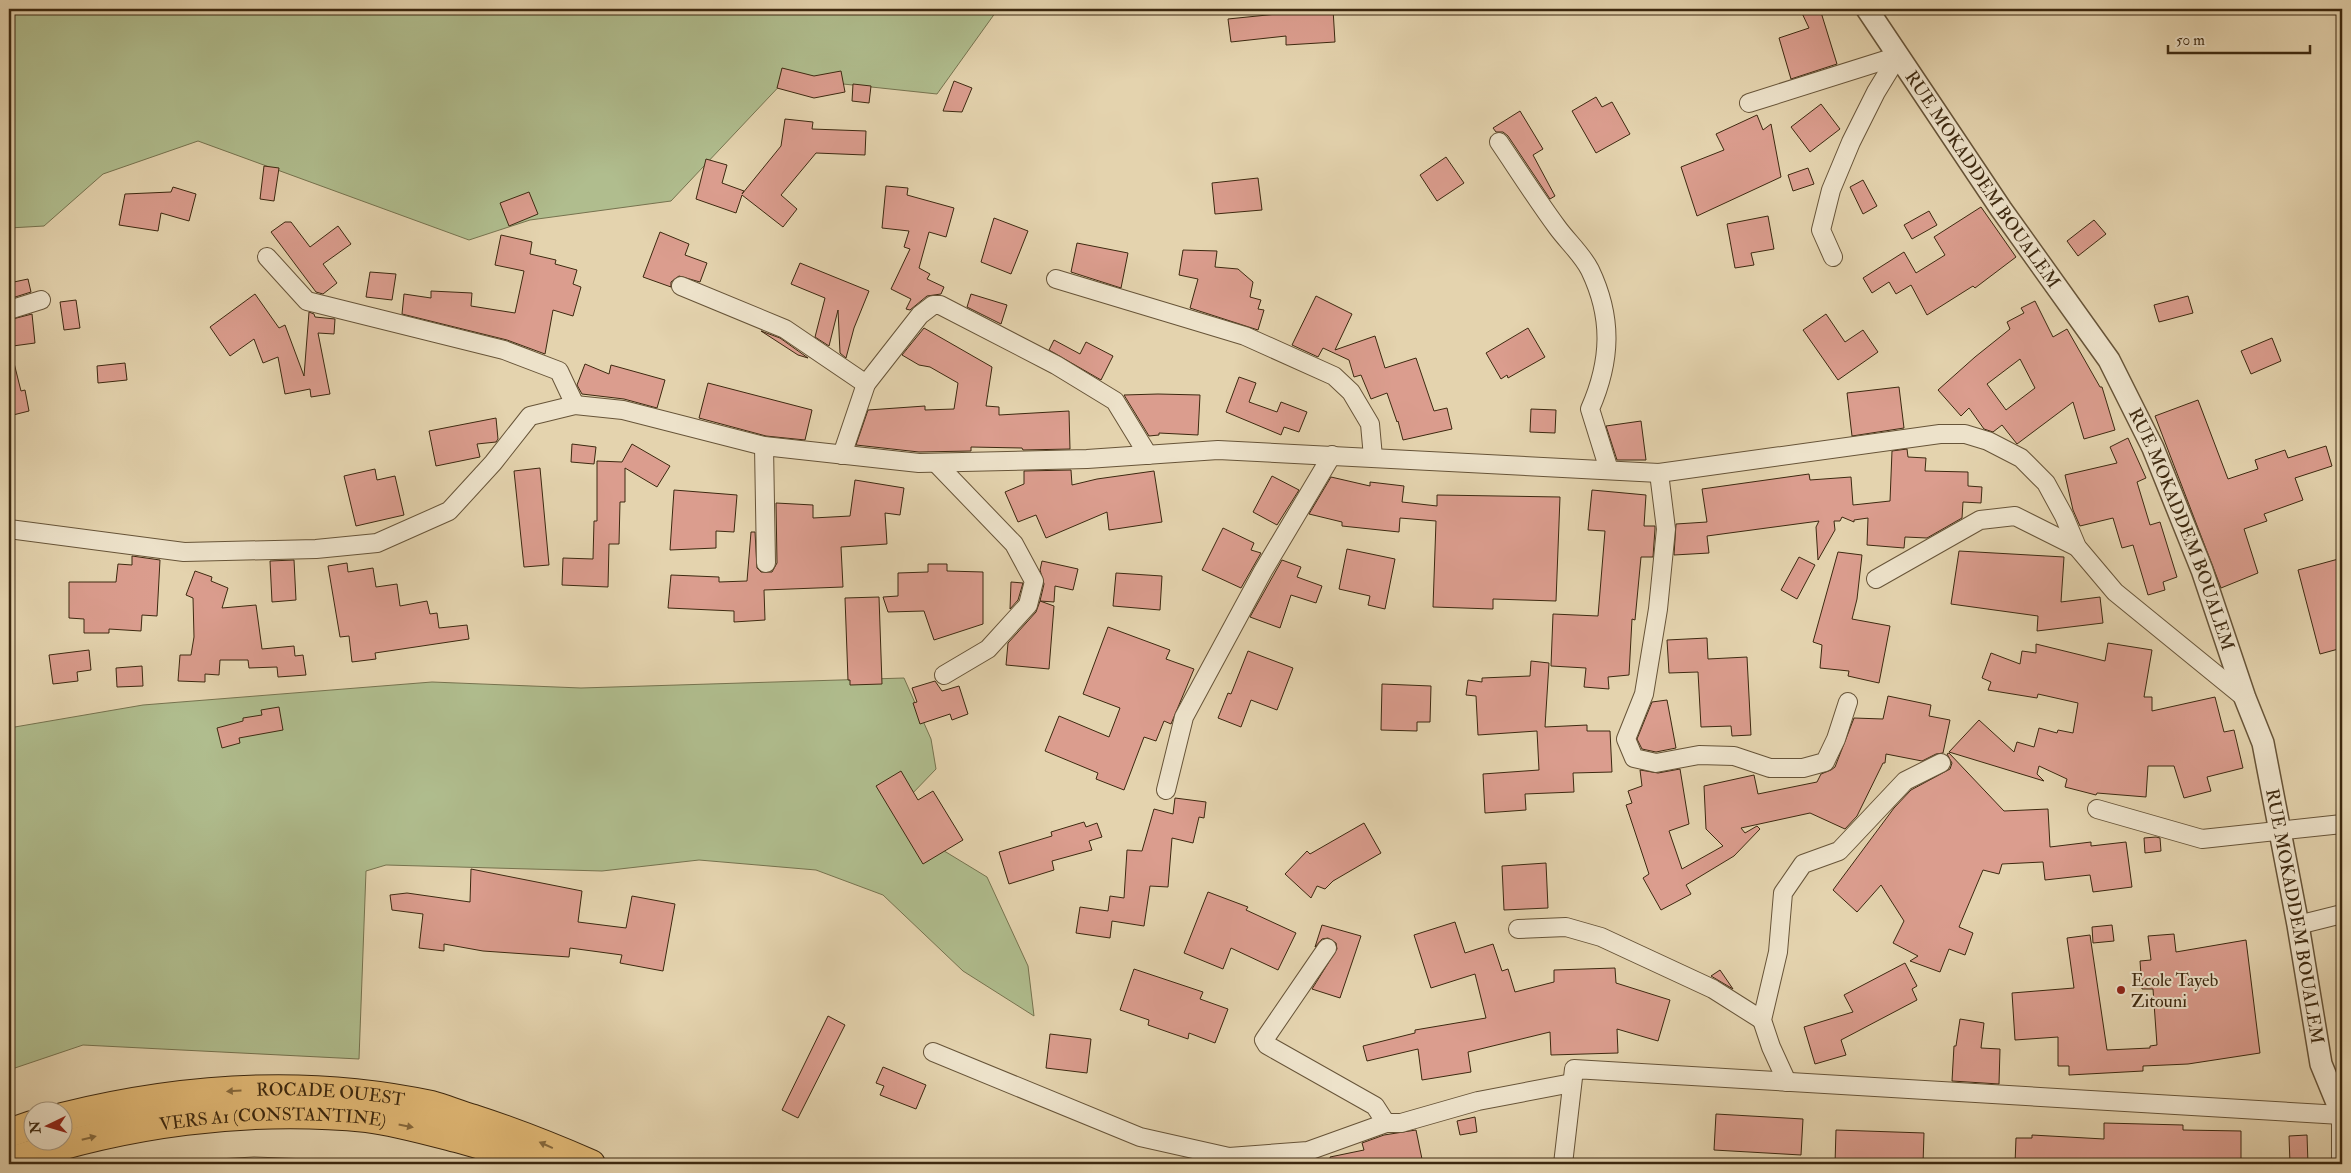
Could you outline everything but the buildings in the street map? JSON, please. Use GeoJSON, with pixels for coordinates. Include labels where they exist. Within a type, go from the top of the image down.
{"type":"FeatureCollection","features":[{"type":"Feature","properties":{"kind":"highway","name":"ROCADE OUEST"},"geometry":{"type":"LineString","coordinates":[[72,1115],[117,1104],[196,1093],[270,1089],[360,1092],[432,1106],[532,1138],[591,1164]]}},
{"type":"Feature","properties":{"kind":"highway","name":"VERS A1 (CONSTANTINE)"},"geometry":{"type":"LineString","coordinates":[[9,1162],[46,1149],[107,1134],[230,1116],[298,1116],[368,1118],[420,1128],[473,1143],[535,1164]]}},
{"type":"Feature","properties":{"kind":"highway"},"geometry":{"type":"LineString","coordinates":[[9,1133],[22,1128]]}},
{"type":"Feature","properties":{"kind":"street","name":"RUE MOKADDEM BOUALEM"},"geometry":{"type":"LineString","coordinates":[[1867,9],[2002,209],[2109,360],[2160,465],[2202,570],[2245,698],[2263,743],[2298,924],[2321,1064],[2342,1115]]}},
{"type":"Feature","properties":{"kind":"street"},"geometry":{"type":"LineString","coordinates":[[1749,103],[1898,56]]}},
{"type":"Feature","properties":{"kind":"street"},"geometry":{"type":"LineString","coordinates":[[1833,257],[1821,230],[1831,190],[1863,116],[1898,56]]}},
{"type":"Feature","properties":{"kind":"street"},"geometry":{"type":"LineString","coordinates":[[1499,142],[1557,227],[1589,268],[1603,304],[1608,339],[1601,384],[1590,409],[1609,470]]}},
{"type":"Feature","properties":{"kind":"street"},"geometry":{"type":"LineString","coordinates":[[267,256],[307,301],[504,350],[559,371],[575,405]]}},
{"type":"Feature","properties":{"kind":"street"},"geometry":{"type":"LineString","coordinates":[[1056,279],[1245,336],[1334,376],[1351,392],[1370,424],[1373,457]]}},
{"type":"Feature","properties":{"kind":"street"},"geometry":{"type":"LineString","coordinates":[[681,286],[785,329],[866,384]]}},
{"type":"Feature","properties":{"kind":"street"},"geometry":{"type":"LineString","coordinates":[[9,310],[42,300]]}},
{"type":"Feature","properties":{"kind":"street"},"geometry":{"type":"LineString","coordinates":[[842,454],[866,384],[920,315],[933,305],[940,305],[1056,365],[1115,401],[1148,455]]}},
{"type":"Feature","properties":{"kind":"street"},"geometry":{"type":"LineString","coordinates":[[9,529],[184,552],[316,549],[377,543],[449,511],[492,463],[530,416],[575,405],[624,410],[764,446],[936,463],[1087,459],[1218,450],[1659,473],[1940,434],[1965,434],[1988,441],[2021,458],[2046,483],[2064,516],[2077,547],[2115,592],[2245,698]]}},
{"type":"Feature","properties":{"kind":"street"},"geometry":{"type":"LineString","coordinates":[[764,446],[766,563]]}},
{"type":"Feature","properties":{"kind":"street"},"geometry":{"type":"LineString","coordinates":[[1166,790],[1184,717],[1263,571],[1332,455]]}},
{"type":"Feature","properties":{"kind":"street"},"geometry":{"type":"LineString","coordinates":[[936,463],[1014,544],[1034,581],[1028,605],[988,649],[944,675]]}},
{"type":"Feature","properties":{"kind":"street"},"geometry":{"type":"LineString","coordinates":[[1659,473],[1666,529],[1658,609],[1644,694],[1626,739],[1634,758],[1656,763],[1699,755],[1734,756],[1770,768],[1803,768],[1825,762],[1836,739],[1848,702]]}},
{"type":"Feature","properties":{"kind":"street"},"geometry":{"type":"LineString","coordinates":[[1876,579],[1980,520],[2015,516],[2077,547]]}},
{"type":"Feature","properties":{"kind":"street"},"geometry":{"type":"LineString","coordinates":[[1787,1082],[1771,1047],[1762,1020],[1778,952],[1783,893],[1803,864],[1839,850],[1905,781],[1941,762]]}},
{"type":"Feature","properties":{"kind":"street"},"geometry":{"type":"LineString","coordinates":[[2097,809],[2202,840],[2342,824]]}},
{"type":"Feature","properties":{"kind":"street"},"geometry":{"type":"LineString","coordinates":[[2298,924],[2342,914]]}},
{"type":"Feature","properties":{"kind":"street"},"geometry":{"type":"LineString","coordinates":[[1518,929],[1566,927],[1602,937],[1713,989],[1762,1020]]}},
{"type":"Feature","properties":{"kind":"street"},"geometry":{"type":"LineString","coordinates":[[1327,948],[1264,1040],[1267,1045],[1375,1106],[1386,1123]]}},
{"type":"Feature","properties":{"kind":"street"},"geometry":{"type":"LineString","coordinates":[[933,1052],[1140,1137],[1229,1157],[1308,1151],[1386,1123],[1401,1122],[1478,1101],[1572,1083]]}},
{"type":"Feature","properties":{"kind":"street"},"geometry":{"type":"LineString","coordinates":[[1563,1164],[1574,1069],[2342,1115],[2341,1164]]}},
{"type":"Feature","properties":{"kind":"lane"},"geometry":{"type":"LineString","coordinates":[[218,1164],[254,1162],[309,1164]]}},
{"type":"Feature","properties":{"kind":"green space"},"geometry":{"type":"Polygon","coordinates":[[[9,9],[998,9],[937,94],[787,78],[671,201],[530,220],[469,240],[198,141],[103,174],[44,226],[9,228],[9,9]]]}},
{"type":"Feature","properties":{"kind":"green space"},"geometry":{"type":"Polygon","coordinates":[[[904,678],[931,739],[936,769],[910,796],[936,846],[987,877],[1028,966],[1034,1016],[963,971],[883,895],[816,870],[699,860],[602,871],[386,865],[366,871],[359,1059],[83,1045],[9,1070],[9,728],[143,705],[432,682],[581,688],[904,678]]]}},
{"type":"Feature","properties":{"kind":"place","name":"Ecole Tayeb Zitouni"},"geometry":{"type":"Point","coordinates":[2121,990]}}]}
